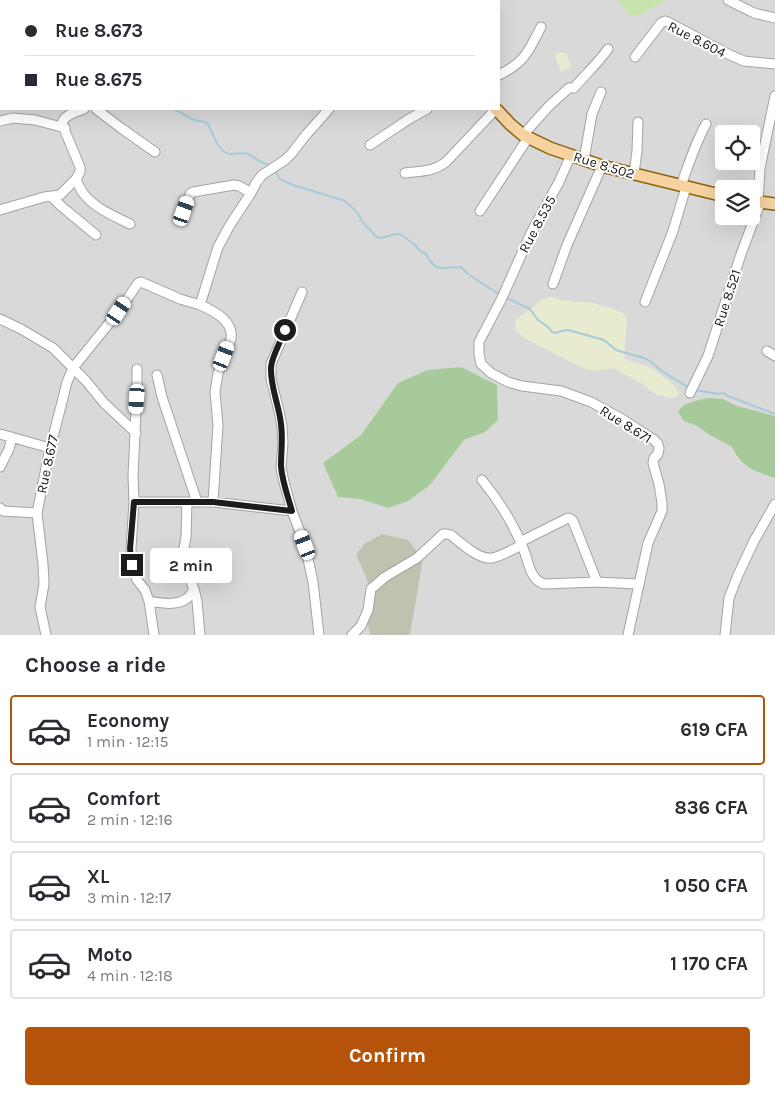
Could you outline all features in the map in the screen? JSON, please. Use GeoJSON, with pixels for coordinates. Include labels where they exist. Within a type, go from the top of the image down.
{"type":"FeatureCollection","features":[{"type":"Feature","properties":{"kind":"main road","name":"Rue 8.502"},"geometry":{"type":"LineString","coordinates":[[497,110],[525,137],[550,148],[602,166],[715,194]]}},
{"type":"Feature","properties":{"kind":"main road"},"geometry":{"type":"LineString","coordinates":[[760,202],[775,204]]}},
{"type":"Feature","properties":{"kind":"street"},"geometry":{"type":"LineString","coordinates":[[728,0],[754,13],[775,18]]}},
{"type":"Feature","properties":{"kind":"street","name":"Rue 8.604"},"geometry":{"type":"LineString","coordinates":[[635,57],[665,21],[730,56],[744,61],[775,64]]}},
{"type":"Feature","properties":{"kind":"street"},"geometry":{"type":"LineString","coordinates":[[500,74],[522,60],[541,27]]}},
{"type":"Feature","properties":{"kind":"street"},"geometry":{"type":"LineString","coordinates":[[480,211],[525,137],[549,106],[569,88],[574,88],[608,49]]}},
{"type":"Feature","properties":{"kind":"street"},"geometry":{"type":"LineString","coordinates":[[584,160],[592,114],[601,92]]}},
{"type":"Feature","properties":{"kind":"street","name":"Rue 8.521"},"geometry":{"type":"LineString","coordinates":[[759,180],[775,96]]}},
{"type":"Feature","properties":{"kind":"street"},"geometry":{"type":"LineString","coordinates":[[0,210],[44,197],[60,195],[76,179],[80,169],[62,124],[65,117],[82,110]]}},
{"type":"Feature","properties":{"kind":"street"},"geometry":{"type":"LineString","coordinates":[[97,110],[155,152]]}},
{"type":"Feature","properties":{"kind":"street"},"geometry":{"type":"LineString","coordinates":[[213,502],[218,424],[215,392],[218,373],[232,334],[230,328],[217,313],[200,305],[218,247],[256,183],[262,175],[292,154],[328,110]]}},
{"type":"Feature","properties":{"kind":"street"},"geometry":{"type":"LineString","coordinates":[[370,145],[425,110]]}},
{"type":"Feature","properties":{"kind":"street"},"geometry":{"type":"LineString","coordinates":[[405,173],[438,168],[495,110]]}},
{"type":"Feature","properties":{"kind":"street"},"geometry":{"type":"LineString","coordinates":[[0,121],[13,118],[35,120],[65,128]]}},
{"type":"Feature","properties":{"kind":"street"},"geometry":{"type":"LineString","coordinates":[[634,174],[638,122]]}},
{"type":"Feature","properties":{"kind":"street"},"geometry":{"type":"LineString","coordinates":[[645,302],[673,230],[687,167],[696,142],[706,124]]}},
{"type":"Feature","properties":{"kind":"street","name":"Rue 8.535"},"geometry":{"type":"LineString","coordinates":[[491,373],[481,364],[479,342],[531,233],[560,182],[571,155]]}},
{"type":"Feature","properties":{"kind":"street"},"geometry":{"type":"LineString","coordinates":[[553,284],[567,245],[602,166]]}},
{"type":"Feature","properties":{"kind":"street"},"geometry":{"type":"LineString","coordinates":[[76,179],[84,194],[93,204],[130,224]]}},
{"type":"Feature","properties":{"kind":"street"},"geometry":{"type":"LineString","coordinates":[[184,211],[190,194],[193,192],[234,185],[251,193]]}},
{"type":"Feature","properties":{"kind":"street"},"geometry":{"type":"LineString","coordinates":[[52,197],[96,235]]}},
{"type":"Feature","properties":{"kind":"street","name":"Rue 8.521"},"geometry":{"type":"LineString","coordinates":[[690,392],[708,356],[749,225]]}},
{"type":"Feature","properties":{"kind":"street","name":"Rue 8.677"},"geometry":{"type":"LineString","coordinates":[[46,635],[40,607],[44,584],[37,512],[50,448],[67,382],[73,368],[119,311],[138,283],[141,282],[200,305]]}},
{"type":"Feature","properties":{"kind":"street"},"geometry":{"type":"LineString","coordinates":[[302,292],[271,364],[271,379],[282,426],[281,468],[292,511],[305,545],[313,582],[320,635]]}},
{"type":"Feature","properties":{"kind":"street"},"geometry":{"type":"LineString","coordinates":[[0,319],[21,328],[53,348],[86,381],[104,403],[136,433]]}},
{"type":"Feature","properties":{"kind":"street"},"geometry":{"type":"LineString","coordinates":[[137,369],[138,389],[133,476],[134,502],[130,549],[132,565],[137,580],[145,590],[149,602],[154,635]]}},
{"type":"Feature","properties":{"kind":"street","name":"Rue 8.671"},"geometry":{"type":"LineString","coordinates":[[491,373],[508,382],[522,386],[561,391],[592,402],[622,419],[658,444],[658,454],[654,458],[653,463],[659,484],[662,511],[648,544],[628,635]]}},
{"type":"Feature","properties":{"kind":"street"},"geometry":{"type":"LineString","coordinates":[[157,375],[192,502],[182,559],[197,601],[200,635]]}},
{"type":"Feature","properties":{"kind":"street"},"geometry":{"type":"LineString","coordinates":[[0,434],[50,448]]}},
{"type":"Feature","properties":{"kind":"street"},"geometry":{"type":"LineString","coordinates":[[0,468],[9,449],[12,437]]}},
{"type":"Feature","properties":{"kind":"street"},"geometry":{"type":"LineString","coordinates":[[482,480],[509,518],[521,543],[533,576],[538,582],[544,584],[597,582],[638,584]]}},
{"type":"Feature","properties":{"kind":"street"},"geometry":{"type":"LineString","coordinates":[[134,502],[213,502],[292,511]]}},
{"type":"Feature","properties":{"kind":"street"},"geometry":{"type":"LineString","coordinates":[[725,635],[729,598],[754,541],[775,504]]}},
{"type":"Feature","properties":{"kind":"street"},"geometry":{"type":"LineString","coordinates":[[0,508],[3,510],[37,512]]}},
{"type":"Feature","properties":{"kind":"street"},"geometry":{"type":"LineString","coordinates":[[352,635],[361,626],[368,610],[371,588],[385,577],[417,558],[443,534],[451,536],[480,556],[493,558],[571,518],[597,582]]}},
{"type":"Feature","properties":{"kind":"street"},"geometry":{"type":"LineString","coordinates":[[149,602],[177,603],[188,598],[194,589]]}},
{"type":"Feature","properties":{"kind":"shaded area"},"geometry":{"type":"Polygon","coordinates":[[[500,0],[617,0],[642,14],[665,0],[775,0],[775,416],[737,406],[723,399],[684,421],[697,426],[732,447],[736,457],[746,466],[775,478],[775,635],[410,635],[423,559],[356,556],[366,577],[372,597],[370,634],[372,635],[0,635],[0,110],[500,110],[500,0]],[[549,297],[516,319],[516,330],[594,371],[613,368],[643,384],[657,395],[673,384],[651,368],[624,359],[627,319],[624,314],[588,302],[571,302],[549,297]],[[485,432],[361,435],[323,463],[338,497],[360,499],[389,508],[430,485],[464,440],[485,432]]]}},
{"type":"Feature","properties":{"kind":"shaded area"},"geometry":{"type":"Polygon","coordinates":[[[559,52],[566,53],[572,67],[561,72],[555,56],[559,52]]]}},
{"type":"Feature","properties":{"kind":"shaded area"},"geometry":{"type":"Polygon","coordinates":[[[549,297],[571,302],[588,302],[624,314],[627,319],[624,359],[651,368],[673,384],[679,394],[675,398],[657,395],[643,384],[613,368],[594,371],[583,368],[524,338],[516,330],[516,319],[535,307],[538,302],[549,297]]]}},
{"type":"Feature","properties":{"kind":"shaded area"},"geometry":{"type":"Polygon","coordinates":[[[382,534],[408,540],[423,559],[410,635],[370,634],[367,620],[372,597],[366,577],[356,555],[364,544],[382,534]]]}},
{"type":"Feature","properties":{"kind":"green space"},"geometry":{"type":"Polygon","coordinates":[[[617,0],[665,0],[642,14],[630,16],[617,0]]]}},
{"type":"Feature","properties":{"kind":"green space"},"geometry":{"type":"Polygon","coordinates":[[[461,367],[497,385],[498,420],[485,432],[464,440],[430,485],[408,501],[388,508],[360,499],[338,497],[323,463],[361,435],[398,383],[428,370],[461,367]]]}},
{"type":"Feature","properties":{"kind":"green space"},"geometry":{"type":"Polygon","coordinates":[[[707,398],[723,399],[737,406],[775,416],[775,478],[749,468],[739,459],[732,447],[697,426],[684,421],[678,412],[683,406],[690,402],[707,398]]]}},
{"type":"Feature","properties":{"kind":"waterway"},"geometry":{"type":"LineString","coordinates":[[176,110],[192,119],[208,124],[223,151],[232,154],[246,153],[260,162],[270,165]]}},
{"type":"Feature","properties":{"kind":"waterway"},"geometry":{"type":"LineString","coordinates":[[275,170],[280,179],[293,185],[345,201],[356,211],[365,225],[377,237],[381,238],[400,234],[426,254],[436,267],[461,267],[468,274],[500,295]]}},
{"type":"Feature","properties":{"kind":"waterway"},"geometry":{"type":"LineString","coordinates":[[505,297],[530,309],[538,320],[552,332],[568,330],[604,340],[616,350],[650,361],[663,372],[688,387]]}},
{"type":"Feature","properties":{"kind":"waterway"},"geometry":{"type":"LineString","coordinates":[[695,390],[719,394],[724,393],[775,414]]}},
{"type":"Feature","properties":{"kind":"route"},"geometry":{"type":"LineString","coordinates":[[132,565],[130,549],[134,502],[213,502],[292,511],[281,468],[282,426],[271,379],[271,364],[285,330]]}}]}
